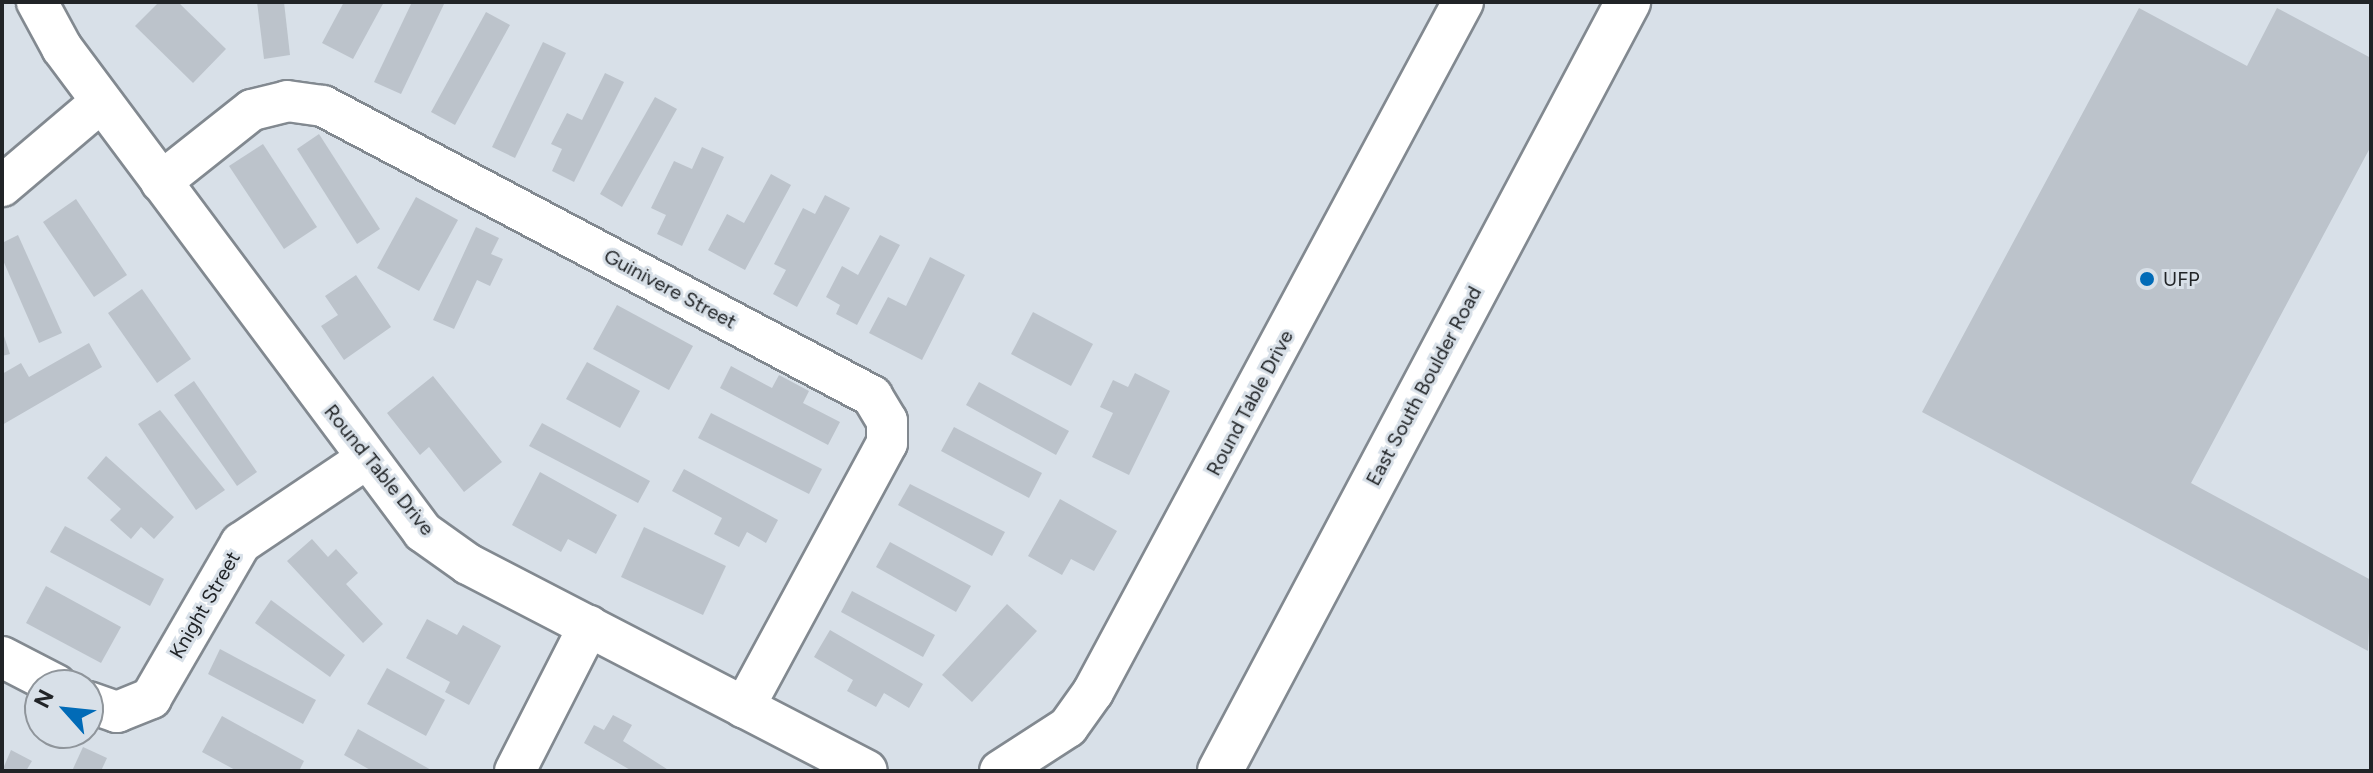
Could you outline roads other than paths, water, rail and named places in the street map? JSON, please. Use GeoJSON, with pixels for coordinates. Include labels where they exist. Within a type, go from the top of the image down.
{"type":"FeatureCollection","features":[{"type":"Feature","properties":{"kind":"main road","name":"East South Boulder Road"},"geometry":{"type":"LineString","coordinates":[[1220,771],[1628,2]]}},
{"type":"Feature","properties":{"kind":"street","name":"Round Table Drive"},"geometry":{"type":"LineString","coordinates":[[37,2],[101,102],[423,532],[468,564],[867,771]]}},
{"type":"Feature","properties":{"kind":"street","name":"Round Table Drive"},"geometry":{"type":"LineString","coordinates":[[1000,771],[1068,727],[1093,692],[1463,2]]}},
{"type":"Feature","properties":{"kind":"street","name":"Guinivere Street"},"geometry":{"type":"LineString","coordinates":[[161,182],[252,110],[287,101],[323,106],[872,396],[887,421],[887,443],[744,708]]}},
{"type":"Feature","properties":{"kind":"street"},"geometry":{"type":"LineString","coordinates":[[2,186],[101,102]]}},
{"type":"Feature","properties":{"kind":"street","name":"Knight Street"},"geometry":{"type":"LineString","coordinates":[[104,708],[117,712],[151,698],[241,543],[366,459]]}},
{"type":"Feature","properties":{"kind":"street"},"geometry":{"type":"LineString","coordinates":[[515,771],[589,626]]}},
{"type":"Feature","properties":{"kind":"street"},"geometry":{"type":"LineString","coordinates":[[2,657],[25,669]]}},
{"type":"Feature","properties":{"kind":"place","name":"UFP"},"geometry":{"type":"Point","coordinates":[2147,279]}}]}
